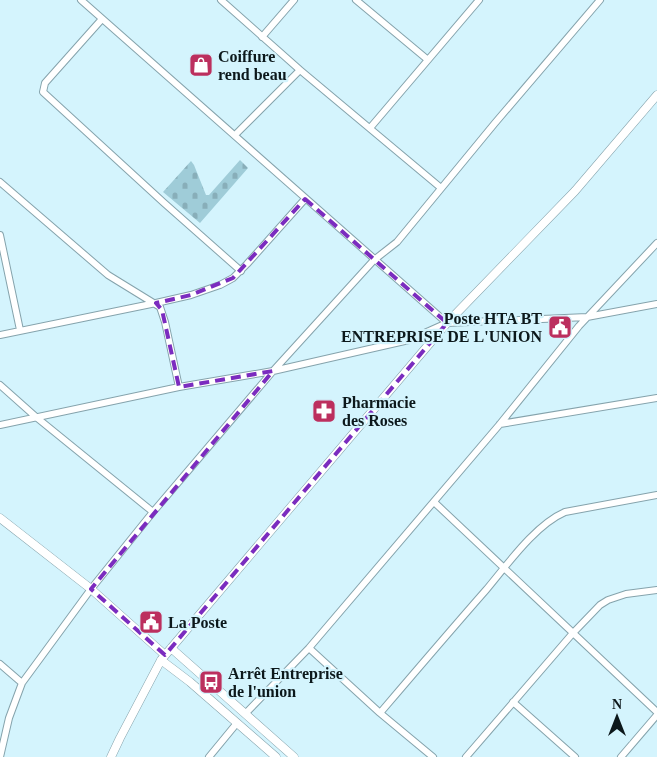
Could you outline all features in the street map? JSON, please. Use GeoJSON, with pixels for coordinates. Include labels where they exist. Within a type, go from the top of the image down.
{"type":"FeatureCollection","features":[{"type":"Feature","properties":{"kind":"street"},"geometry":{"type":"LineString","coordinates":[[81,0],[374,260],[419,296],[447,323]]}},
{"type":"Feature","properties":{"kind":"street"},"geometry":{"type":"LineString","coordinates":[[221,0],[300,70],[441,188]]}},
{"type":"Feature","properties":{"kind":"street"},"geometry":{"type":"LineString","coordinates":[[262,37],[294,0]]}},
{"type":"Feature","properties":{"kind":"street"},"geometry":{"type":"LineString","coordinates":[[356,0],[428,60]]}},
{"type":"Feature","properties":{"kind":"street"},"geometry":{"type":"LineString","coordinates":[[370,128],[479,0]]}},
{"type":"Feature","properties":{"kind":"street"},"geometry":{"type":"LineString","coordinates":[[0,757],[9,718],[22,683],[91,589],[153,512],[273,371],[374,260],[397,242],[600,0]]}},
{"type":"Feature","properties":{"kind":"street"},"geometry":{"type":"LineString","coordinates":[[102,19],[45,83],[43,92],[162,202],[241,271]]}},
{"type":"Feature","properties":{"kind":"street"},"geometry":{"type":"LineString","coordinates":[[235,135],[300,70]]}},
{"type":"Feature","properties":{"kind":"street"},"geometry":{"type":"LineString","coordinates":[[111,757],[163,657],[447,323],[575,191],[657,95]]}},
{"type":"Feature","properties":{"kind":"street"},"geometry":{"type":"LineString","coordinates":[[0,182],[108,275],[156,303],[162,310],[179,387]]}},
{"type":"Feature","properties":{"kind":"street"},"geometry":{"type":"LineString","coordinates":[[0,335],[156,303],[191,295],[220,285],[241,271],[305,199]]}},
{"type":"Feature","properties":{"kind":"street"},"geometry":{"type":"LineString","coordinates":[[0,235],[20,330]]}},
{"type":"Feature","properties":{"kind":"street"},"geometry":{"type":"LineString","coordinates":[[245,714],[309,648],[500,424],[587,317],[657,244]]}},
{"type":"Feature","properties":{"kind":"street"},"geometry":{"type":"LineString","coordinates":[[0,425],[179,387],[273,371],[409,340],[447,323],[587,317],[657,304]]}},
{"type":"Feature","properties":{"kind":"street"},"geometry":{"type":"LineString","coordinates":[[0,385],[36,417],[153,512]]}},
{"type":"Feature","properties":{"kind":"street"},"geometry":{"type":"LineString","coordinates":[[500,424],[657,398]]}},
{"type":"Feature","properties":{"kind":"street"},"geometry":{"type":"LineString","coordinates":[[380,712],[504,568],[543,526],[554,517],[564,512],[657,495]]}},
{"type":"Feature","properties":{"kind":"street"},"geometry":{"type":"LineString","coordinates":[[434,502],[657,714],[621,757]]}},
{"type":"Feature","properties":{"kind":"street"},"geometry":{"type":"LineString","coordinates":[[0,518],[91,589],[190,682],[276,757]]}},
{"type":"Feature","properties":{"kind":"street"},"geometry":{"type":"LineString","coordinates":[[466,757],[573,633],[600,605],[626,594],[657,590]]}},
{"type":"Feature","properties":{"kind":"street"},"geometry":{"type":"LineString","coordinates":[[171,648],[294,757]]}},
{"type":"Feature","properties":{"kind":"street"},"geometry":{"type":"LineString","coordinates":[[309,648],[433,757]]}},
{"type":"Feature","properties":{"kind":"street"},"geometry":{"type":"LineString","coordinates":[[0,664],[22,683]]}},
{"type":"Feature","properties":{"kind":"street"},"geometry":{"type":"LineString","coordinates":[[513,702],[575,757]]}},
{"type":"Feature","properties":{"kind":"street"},"geometry":{"type":"LineString","coordinates":[[209,757],[237,723]]}},
{"type":"Feature","properties":{"kind":"highlighted area"},"geometry":{"type":"Polygon","coordinates":[[[305,199],[447,323],[165,655],[91,589],[273,371],[179,387],[162,310],[156,303],[191,295],[233,278],[305,199]]]}},
{"type":"Feature","properties":{"kind":"green space"},"geometry":{"type":"Polygon","coordinates":[[[240,160],[248,168],[200,223],[163,192],[191,161],[206,195],[209,195],[240,160]]]}},
{"type":"Feature","properties":{"kind":"place","name":"Coiffure rend beau"},"geometry":{"type":"Point","coordinates":[201,65]}},
{"type":"Feature","properties":{"kind":"place","name":"Poste HTA BT ENTREPRISE DE L'UNION"},"geometry":{"type":"Point","coordinates":[560,327]}},
{"type":"Feature","properties":{"kind":"place","name":"Pharmacie des Roses"},"geometry":{"type":"Point","coordinates":[324,411]}},
{"type":"Feature","properties":{"kind":"place","name":"La Poste"},"geometry":{"type":"Point","coordinates":[151,622]}},
{"type":"Feature","properties":{"kind":"place","name":"Arrêt Entreprise de l'union"},"geometry":{"type":"Point","coordinates":[211,682]}}]}
